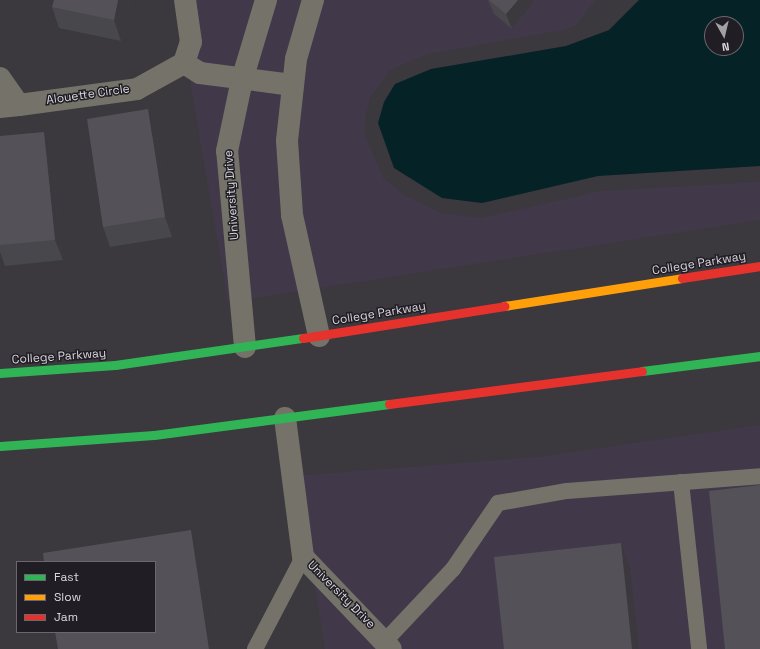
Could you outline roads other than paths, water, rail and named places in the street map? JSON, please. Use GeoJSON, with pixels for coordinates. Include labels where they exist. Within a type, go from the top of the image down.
{"type":"FeatureCollection","features":[{"type":"Feature","properties":{"kind":"main road","name":"College Parkway"},"geometry":{"type":"LineString","coordinates":[[0,373],[115,365],[245,347],[760,266]]}},
{"type":"Feature","properties":{"kind":"main road"},"geometry":{"type":"LineString","coordinates":[[0,446],[154,435],[760,356]]}},
{"type":"Feature","properties":{"kind":"street"},"geometry":{"type":"LineString","coordinates":[[186,0],[191,42],[184,63],[200,73],[242,80],[292,85]]}},
{"type":"Feature","properties":{"kind":"street","name":"University Drive"},"geometry":{"type":"LineString","coordinates":[[245,347],[227,151],[242,80],[266,0]]}},
{"type":"Feature","properties":{"kind":"street"},"geometry":{"type":"LineString","coordinates":[[313,0],[292,85],[287,142],[292,216],[319,336]]}},
{"type":"Feature","properties":{"kind":"street","name":"Alouette Circle"},"geometry":{"type":"LineString","coordinates":[[0,78],[9,106],[137,89],[184,63]]}},
{"type":"Feature","properties":{"kind":"street","name":"University Drive"},"geometry":{"type":"LineString","coordinates":[[285,418],[303,557],[388,645]]}},
{"type":"Feature","properties":{"kind":"lane"},"geometry":{"type":"LineString","coordinates":[[388,645],[453,569],[498,503],[567,491],[760,476]]}},
{"type":"Feature","properties":{"kind":"lane"},"geometry":{"type":"LineString","coordinates":[[681,482],[699,649]]}},
{"type":"Feature","properties":{"kind":"lane"},"geometry":{"type":"LineString","coordinates":[[255,649],[303,557]]}},
{"type":"Feature","properties":{"kind":"water"},"geometry":{"type":"Polygon","coordinates":[[[639,0],[760,0],[760,166],[598,176],[482,203],[442,198],[394,168],[378,123],[384,102],[395,84],[431,69],[566,46],[609,30],[639,0]]]}}]}
